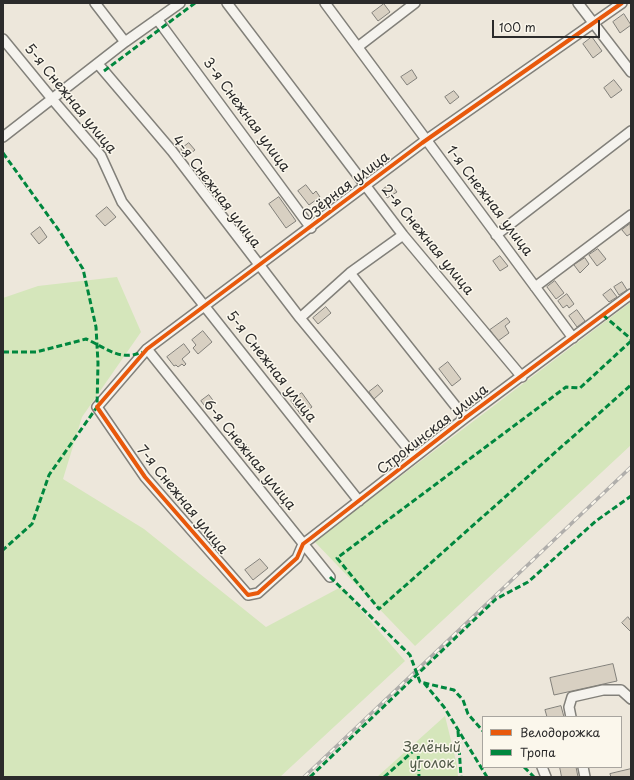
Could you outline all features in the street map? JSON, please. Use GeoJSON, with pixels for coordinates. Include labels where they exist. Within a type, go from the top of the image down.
{"type":"FeatureCollection","features":[{"type":"Feature","properties":{"kind":"street"},"geometry":{"type":"LineString","coordinates":[[95,3],[125,42]]}},
{"type":"Feature","properties":{"kind":"street"},"geometry":{"type":"LineString","coordinates":[[3,137],[53,100],[125,42],[180,3]]}},
{"type":"Feature","properties":{"kind":"street","name":"2-я Снежная улица"},"geometry":{"type":"LineString","coordinates":[[228,3],[403,235],[522,376]]}},
{"type":"Feature","properties":{"kind":"street","name":"1-я Снежная улица"},"geometry":{"type":"LineString","coordinates":[[325,3],[359,46],[426,140],[573,338]]}},
{"type":"Feature","properties":{"kind":"street"},"geometry":{"type":"LineString","coordinates":[[359,46],[415,3]]}},
{"type":"Feature","properties":{"kind":"street"},"geometry":{"type":"LineString","coordinates":[[578,3],[631,72]]}},
{"type":"Feature","properties":{"kind":"street","name":"Озёрная улица"},"geometry":{"type":"LineString","coordinates":[[97,407],[147,350],[426,140],[622,3]]}},
{"type":"Feature","properties":{"kind":"street","name":"3-я Снежная улица"},"geometry":{"type":"LineString","coordinates":[[157,19],[311,228]]}},
{"type":"Feature","properties":{"kind":"street","name":"5-я Снежная улица"},"geometry":{"type":"LineString","coordinates":[[3,39],[101,156],[122,202],[360,501]]}},
{"type":"Feature","properties":{"kind":"street","name":"4-я Снежная улица"},"geometry":{"type":"LineString","coordinates":[[98,64],[172,151],[258,266],[416,457]]}},
{"type":"Feature","properties":{"kind":"street"},"geometry":{"type":"LineString","coordinates":[[496,235],[631,132]]}},
{"type":"Feature","properties":{"kind":"street"},"geometry":{"type":"LineString","coordinates":[[535,287],[631,215]]}},
{"type":"Feature","properties":{"kind":"street"},"geometry":{"type":"LineString","coordinates":[[300,318],[350,273],[403,235]]}},
{"type":"Feature","properties":{"kind":"street"},"geometry":{"type":"LineString","coordinates":[[350,273],[465,418]]}},
{"type":"Feature","properties":{"kind":"street","name":"Строкинская улица"},"geometry":{"type":"LineString","coordinates":[[258,593],[298,558],[303,544],[465,418],[631,294]]}},
{"type":"Feature","properties":{"kind":"street","name":"6-я Снежная улица"},"geometry":{"type":"LineString","coordinates":[[147,350],[330,577]]}},
{"type":"Feature","properties":{"kind":"street","name":"7-я Снежная улица"},"geometry":{"type":"LineString","coordinates":[[97,407],[145,477],[232,578],[248,595],[258,593]]}},
{"type":"Feature","properties":{"kind":"street"},"geometry":{"type":"LineString","coordinates":[[571,716],[568,707],[572,697],[603,690],[621,690],[631,700]]}},
{"type":"Feature","properties":{"kind":"green space"},"geometry":{"type":"Polygon","coordinates":[[[117,277],[141,332],[82,417],[63,479],[144,529],[266,627],[341,587],[405,661],[280,777],[3,777],[3,298],[38,286],[117,277]]]}},
{"type":"Feature","properties":{"kind":"green space"},"geometry":{"type":"Polygon","coordinates":[[[631,302],[631,445],[415,646],[311,538],[393,482],[631,302]]]}},
{"type":"Feature","properties":{"kind":"green space","name":"Зелёный уголок"},"geometry":{"type":"Polygon","coordinates":[[[445,716],[457,765],[458,777],[377,777],[445,716]]]}},
{"type":"Feature","properties":{"kind":"building"},"geometry":{"type":"Polygon","coordinates":[[[384,4],[390,12],[378,21],[372,13],[384,4]]]}},
{"type":"Feature","properties":{"kind":"building"},"geometry":{"type":"Polygon","coordinates":[[[624,14],[631,25],[620,33],[613,22],[624,14]]]}},
{"type":"Feature","properties":{"kind":"building"},"geometry":{"type":"Polygon","coordinates":[[[592,37],[602,51],[593,58],[583,44],[592,37]]]}},
{"type":"Feature","properties":{"kind":"building"},"geometry":{"type":"Polygon","coordinates":[[[412,70],[417,78],[407,85],[401,77],[412,70]]]}},
{"type":"Feature","properties":{"kind":"building"},"geometry":{"type":"Polygon","coordinates":[[[614,80],[622,90],[611,98],[604,88],[614,80]]]}},
{"type":"Feature","properties":{"kind":"building"},"geometry":{"type":"Polygon","coordinates":[[[454,91],[459,97],[450,104],[445,97],[454,91]]]}},
{"type":"Feature","properties":{"kind":"building"},"geometry":{"type":"Polygon","coordinates":[[[189,143],[195,150],[186,157],[181,149],[189,143]]]}},
{"type":"Feature","properties":{"kind":"building"},"geometry":{"type":"Polygon","coordinates":[[[391,184],[397,192],[387,198],[382,190],[391,184]]]}},
{"type":"Feature","properties":{"kind":"building"},"geometry":{"type":"Polygon","coordinates":[[[306,185],[313,194],[316,191],[320,197],[309,205],[298,191],[306,185]]]}},
{"type":"Feature","properties":{"kind":"building"},"geometry":{"type":"Polygon","coordinates":[[[279,197],[296,221],[286,228],[269,204],[279,197]]]}},
{"type":"Feature","properties":{"kind":"building"},"geometry":{"type":"Polygon","coordinates":[[[107,207],[116,217],[105,226],[96,216],[107,207]]]}},
{"type":"Feature","properties":{"kind":"building"},"geometry":{"type":"Polygon","coordinates":[[[630,224],[631,236],[630,234],[627,236],[622,230],[630,224]]]}},
{"type":"Feature","properties":{"kind":"building"},"geometry":{"type":"Polygon","coordinates":[[[40,227],[47,237],[39,244],[31,234],[40,227]]]}},
{"type":"Feature","properties":{"kind":"building"},"geometry":{"type":"Polygon","coordinates":[[[598,249],[606,259],[597,266],[589,255],[598,249]]]}},
{"type":"Feature","properties":{"kind":"building"},"geometry":{"type":"Polygon","coordinates":[[[500,256],[508,266],[500,271],[493,261],[500,256]]]}},
{"type":"Feature","properties":{"kind":"building"},"geometry":{"type":"Polygon","coordinates":[[[585,258],[589,264],[580,273],[574,265],[585,258]]]}},
{"type":"Feature","properties":{"kind":"building"},"geometry":{"type":"Polygon","coordinates":[[[555,281],[564,293],[556,299],[547,287],[555,281]]]}},
{"type":"Feature","properties":{"kind":"building"},"geometry":{"type":"Polygon","coordinates":[[[622,282],[627,290],[619,295],[614,287],[622,282]]]}},
{"type":"Feature","properties":{"kind":"building"},"geometry":{"type":"Polygon","coordinates":[[[611,289],[617,297],[609,302],[603,295],[611,289]]]}},
{"type":"Feature","properties":{"kind":"building"},"geometry":{"type":"Polygon","coordinates":[[[567,294],[574,304],[569,308],[567,305],[563,308],[558,301],[567,294]]]}},
{"type":"Feature","properties":{"kind":"building"},"geometry":{"type":"Polygon","coordinates":[[[326,307],[331,313],[318,324],[313,318],[326,307]]]}},
{"type":"Feature","properties":{"kind":"building"},"geometry":{"type":"Polygon","coordinates":[[[577,310],[585,321],[577,327],[569,316],[577,310]]]}},
{"type":"Feature","properties":{"kind":"building"},"geometry":{"type":"Polygon","coordinates":[[[507,318],[510,322],[505,326],[509,333],[498,341],[490,330],[507,318]]]}},
{"type":"Feature","properties":{"kind":"building"},"geometry":{"type":"Polygon","coordinates":[[[203,331],[212,342],[198,354],[193,348],[196,345],[192,340],[203,331]]]}},
{"type":"Feature","properties":{"kind":"building"},"geometry":{"type":"Polygon","coordinates":[[[184,344],[190,352],[182,359],[186,364],[184,366],[182,364],[178,367],[176,365],[174,366],[167,357],[184,344]]]}},
{"type":"Feature","properties":{"kind":"building"},"geometry":{"type":"Polygon","coordinates":[[[448,362],[461,379],[452,386],[439,369],[448,362]]]}},
{"type":"Feature","properties":{"kind":"building"},"geometry":{"type":"Polygon","coordinates":[[[378,385],[383,391],[374,399],[369,392],[378,385]]]}},
{"type":"Feature","properties":{"kind":"building"},"geometry":{"type":"Polygon","coordinates":[[[302,393],[312,407],[301,415],[291,401],[302,393]]]}},
{"type":"Feature","properties":{"kind":"building"},"geometry":{"type":"Polygon","coordinates":[[[209,395],[215,403],[207,409],[201,401],[209,395]]]}},
{"type":"Feature","properties":{"kind":"building"},"geometry":{"type":"Polygon","coordinates":[[[245,443],[252,452],[247,456],[239,447],[245,443]]]}},
{"type":"Feature","properties":{"kind":"building"},"geometry":{"type":"Polygon","coordinates":[[[260,559],[268,568],[253,580],[245,570],[260,559]]]}},
{"type":"Feature","properties":{"kind":"building"},"geometry":{"type":"Polygon","coordinates":[[[628,617],[631,621],[631,632],[622,623],[628,617]]]}},
{"type":"Feature","properties":{"kind":"building"},"geometry":{"type":"Polygon","coordinates":[[[613,664],[617,681],[554,695],[550,678],[613,664]]]}},
{"type":"Feature","properties":{"kind":"building"},"geometry":{"type":"Polygon","coordinates":[[[561,706],[564,716],[547,716],[545,710],[561,706]]]}},
{"type":"Feature","properties":{"kind":"building"},"geometry":{"type":"Polygon","coordinates":[[[560,768],[576,768],[578,777],[562,777],[560,768]]]}},
{"type":"Feature","properties":{"kind":"building"},"geometry":{"type":"Polygon","coordinates":[[[631,769],[631,777],[611,777],[610,774],[631,769]]]}},
{"type":"Feature","properties":{"kind":"railway"},"geometry":{"type":"LineString","coordinates":[[304,777],[631,467]]}},
{"type":"Feature","properties":{"kind":"marked path"},"geometry":{"type":"LineString","coordinates":[[104,71],[195,3]]}},
{"type":"Feature","properties":{"kind":"marked path"},"geometry":{"type":"LineString","coordinates":[[3,153],[60,232],[83,269],[96,327],[98,363],[97,407],[49,475],[32,524],[3,550]]}},
{"type":"Feature","properties":{"kind":"marked path"},"geometry":{"type":"LineString","coordinates":[[603,315],[631,339]]}},
{"type":"Feature","properties":{"kind":"marked path"},"geometry":{"type":"LineString","coordinates":[[3,352],[36,352],[86,339],[120,354],[134,355],[142,352]]}},
{"type":"Feature","properties":{"kind":"marked path"},"geometry":{"type":"LineString","coordinates":[[631,341],[580,388],[566,387],[337,558],[379,609],[631,385]]}},
{"type":"Feature","properties":{"kind":"marked path"},"geometry":{"type":"LineString","coordinates":[[310,777],[496,599],[528,582],[596,521],[631,496]]}},
{"type":"Feature","properties":{"kind":"marked path"},"geometry":{"type":"LineString","coordinates":[[330,577],[410,655],[420,682],[454,690],[463,700],[468,714],[482,730]]}},
{"type":"Feature","properties":{"kind":"marked path"},"geometry":{"type":"LineString","coordinates":[[424,683],[444,707],[487,777]]}},
{"type":"Feature","properties":{"kind":"marked path"},"geometry":{"type":"LineString","coordinates":[[458,731],[461,777]]}},
{"type":"Feature","properties":{"kind":"marked path"},"geometry":{"type":"LineString","coordinates":[[418,747],[419,777]]}},
{"type":"Feature","properties":{"kind":"marked path"},"geometry":{"type":"LineString","coordinates":[[384,777],[418,747]]}},
{"type":"Feature","properties":{"kind":"marked path"},"geometry":{"type":"LineString","coordinates":[[525,768],[534,777]]}},
{"type":"Feature","properties":{"kind":"cycle path"},"geometry":{"type":"LineString","coordinates":[[622,3],[422,143],[147,349],[97,407],[145,477],[248,595],[258,593],[297,558],[303,544],[465,418],[631,294]]}}]}
